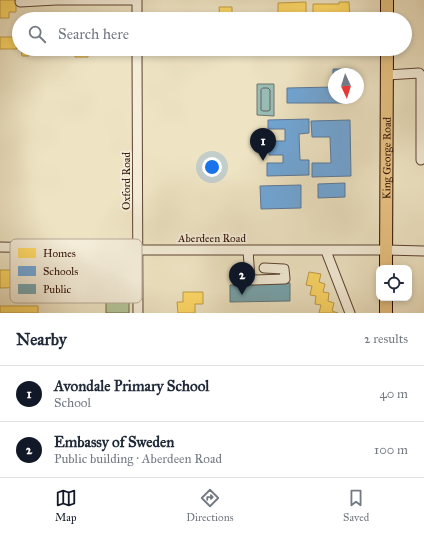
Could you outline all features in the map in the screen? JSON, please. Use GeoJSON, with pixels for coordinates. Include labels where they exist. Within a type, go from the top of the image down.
{"type":"FeatureCollection","features":[{"type":"Feature","properties":{"kind":"main road"},"geometry":{"type":"LineString","coordinates":[[387,0],[387,12]]}},
{"type":"Feature","properties":{"kind":"main road","name":"King George Road"},"geometry":{"type":"LineString","coordinates":[[386,265],[387,56]]}},
{"type":"Feature","properties":{"kind":"main road"},"geometry":{"type":"LineString","coordinates":[[386,301],[386,313]]}},
{"type":"Feature","properties":{"kind":"street"},"geometry":{"type":"LineString","coordinates":[[20,2],[56,0],[137,0],[137,12]]}},
{"type":"Feature","properties":{"kind":"street","name":"Oxford Road"},"geometry":{"type":"LineString","coordinates":[[137,56],[138,239]]}},
{"type":"Feature","properties":{"kind":"street"},"geometry":{"type":"LineString","coordinates":[[387,75],[419,73],[421,75],[421,160]]}},
{"type":"Feature","properties":{"kind":"street","name":"Aberdeen Road"},"geometry":{"type":"LineString","coordinates":[[0,247],[10,247]]}},
{"type":"Feature","properties":{"kind":"street","name":"Aberdeen Road"},"geometry":{"type":"LineString","coordinates":[[142,250],[424,251]]}},
{"type":"Feature","properties":{"kind":"street"},"geometry":{"type":"LineString","coordinates":[[248,250],[250,279],[285,279],[284,269],[264,268]]}},
{"type":"Feature","properties":{"kind":"street"},"geometry":{"type":"LineString","coordinates":[[326,251],[350,313]]}},
{"type":"Feature","properties":{"kind":"green space"},"geometry":{"type":"Polygon","coordinates":[[[106,303],[129,303],[129,313],[106,313],[106,303]]]}},
{"type":"Feature","properties":{"kind":"water"},"geometry":{"type":"Polygon","coordinates":[[[257,84],[274,84],[274,116],[257,115],[257,84]]]}},
{"type":"Feature","properties":{"kind":"building: Homes"},"geometry":{"type":"Polygon","coordinates":[[[0,0],[16,0],[16,12],[9,12],[9,18],[0,18],[0,0]]]}},
{"type":"Feature","properties":{"kind":"building: Homes"},"geometry":{"type":"Polygon","coordinates":[[[306,2],[306,12],[278,12],[278,3],[306,2]]]}},
{"type":"Feature","properties":{"kind":"building: Homes"},"geometry":{"type":"Polygon","coordinates":[[[339,2],[349,2],[350,12],[313,12],[313,4],[339,4],[339,2]]]}},
{"type":"Feature","properties":{"kind":"building: Homes"},"geometry":{"type":"Polygon","coordinates":[[[219,7],[232,7],[232,12],[219,12],[219,7]]]}},
{"type":"Feature","properties":{"kind":"building: Homes"},"geometry":{"type":"Polygon","coordinates":[[[0,37],[12,37],[12,49],[0,49],[0,37]]]}},
{"type":"Feature","properties":{"kind":"building: Homes"},"geometry":{"type":"Polygon","coordinates":[[[75,56],[88,56],[88,57],[75,56]]]}},
{"type":"Feature","properties":{"kind":"building: Homes"},"geometry":{"type":"Polygon","coordinates":[[[0,270],[10,270],[10,288],[0,288],[0,270]]]}},
{"type":"Feature","properties":{"kind":"building: Homes"},"geometry":{"type":"Polygon","coordinates":[[[309,272],[321,274],[319,282],[325,284],[323,292],[329,293],[328,301],[334,303],[332,311],[338,313],[319,313],[321,305],[315,304],[316,296],[310,295],[312,286],[306,285],[309,272]]]}},
{"type":"Feature","properties":{"kind":"building: Homes"},"geometry":{"type":"Polygon","coordinates":[[[183,292],[203,292],[203,304],[195,304],[195,313],[178,313],[177,302],[183,302],[183,292]]]}},
{"type":"Feature","properties":{"kind":"building: Homes"},"geometry":{"type":"Polygon","coordinates":[[[0,306],[38,306],[38,313],[0,313],[0,306]]]}},
{"type":"Feature","properties":{"kind":"building: Schools"},"geometry":{"type":"Polygon","coordinates":[[[328,87],[328,103],[287,103],[287,88],[328,87]]]}},
{"type":"Feature","properties":{"kind":"building: Schools"},"geometry":{"type":"Polygon","coordinates":[[[309,119],[309,133],[299,134],[300,160],[309,160],[309,175],[267,176],[267,163],[283,163],[283,155],[269,155],[268,141],[285,141],[285,129],[268,129],[268,120],[309,119]]]}},
{"type":"Feature","properties":{"kind":"building: Schools"},"geometry":{"type":"Polygon","coordinates":[[[350,120],[351,176],[312,177],[312,163],[331,163],[330,137],[312,137],[311,121],[350,120]]]}},
{"type":"Feature","properties":{"kind":"building: Schools"},"geometry":{"type":"Polygon","coordinates":[[[345,183],[345,197],[318,198],[318,184],[345,183]]]}},
{"type":"Feature","properties":{"kind":"building: Schools"},"geometry":{"type":"Polygon","coordinates":[[[301,185],[301,208],[261,209],[260,186],[301,185]]]}},
{"type":"Feature","properties":{"kind":"building: Public"},"geometry":{"type":"Polygon","coordinates":[[[290,283],[290,301],[230,302],[230,285],[290,283]]]}},
{"type":"Feature","properties":{"kind":"place","name":"Avondale Primary School"},"geometry":{"type":"Point","coordinates":[263,161]}},
{"type":"Feature","properties":{"kind":"place","name":"Embassy of Sweden"},"geometry":{"type":"Point","coordinates":[242,295]}}]}
